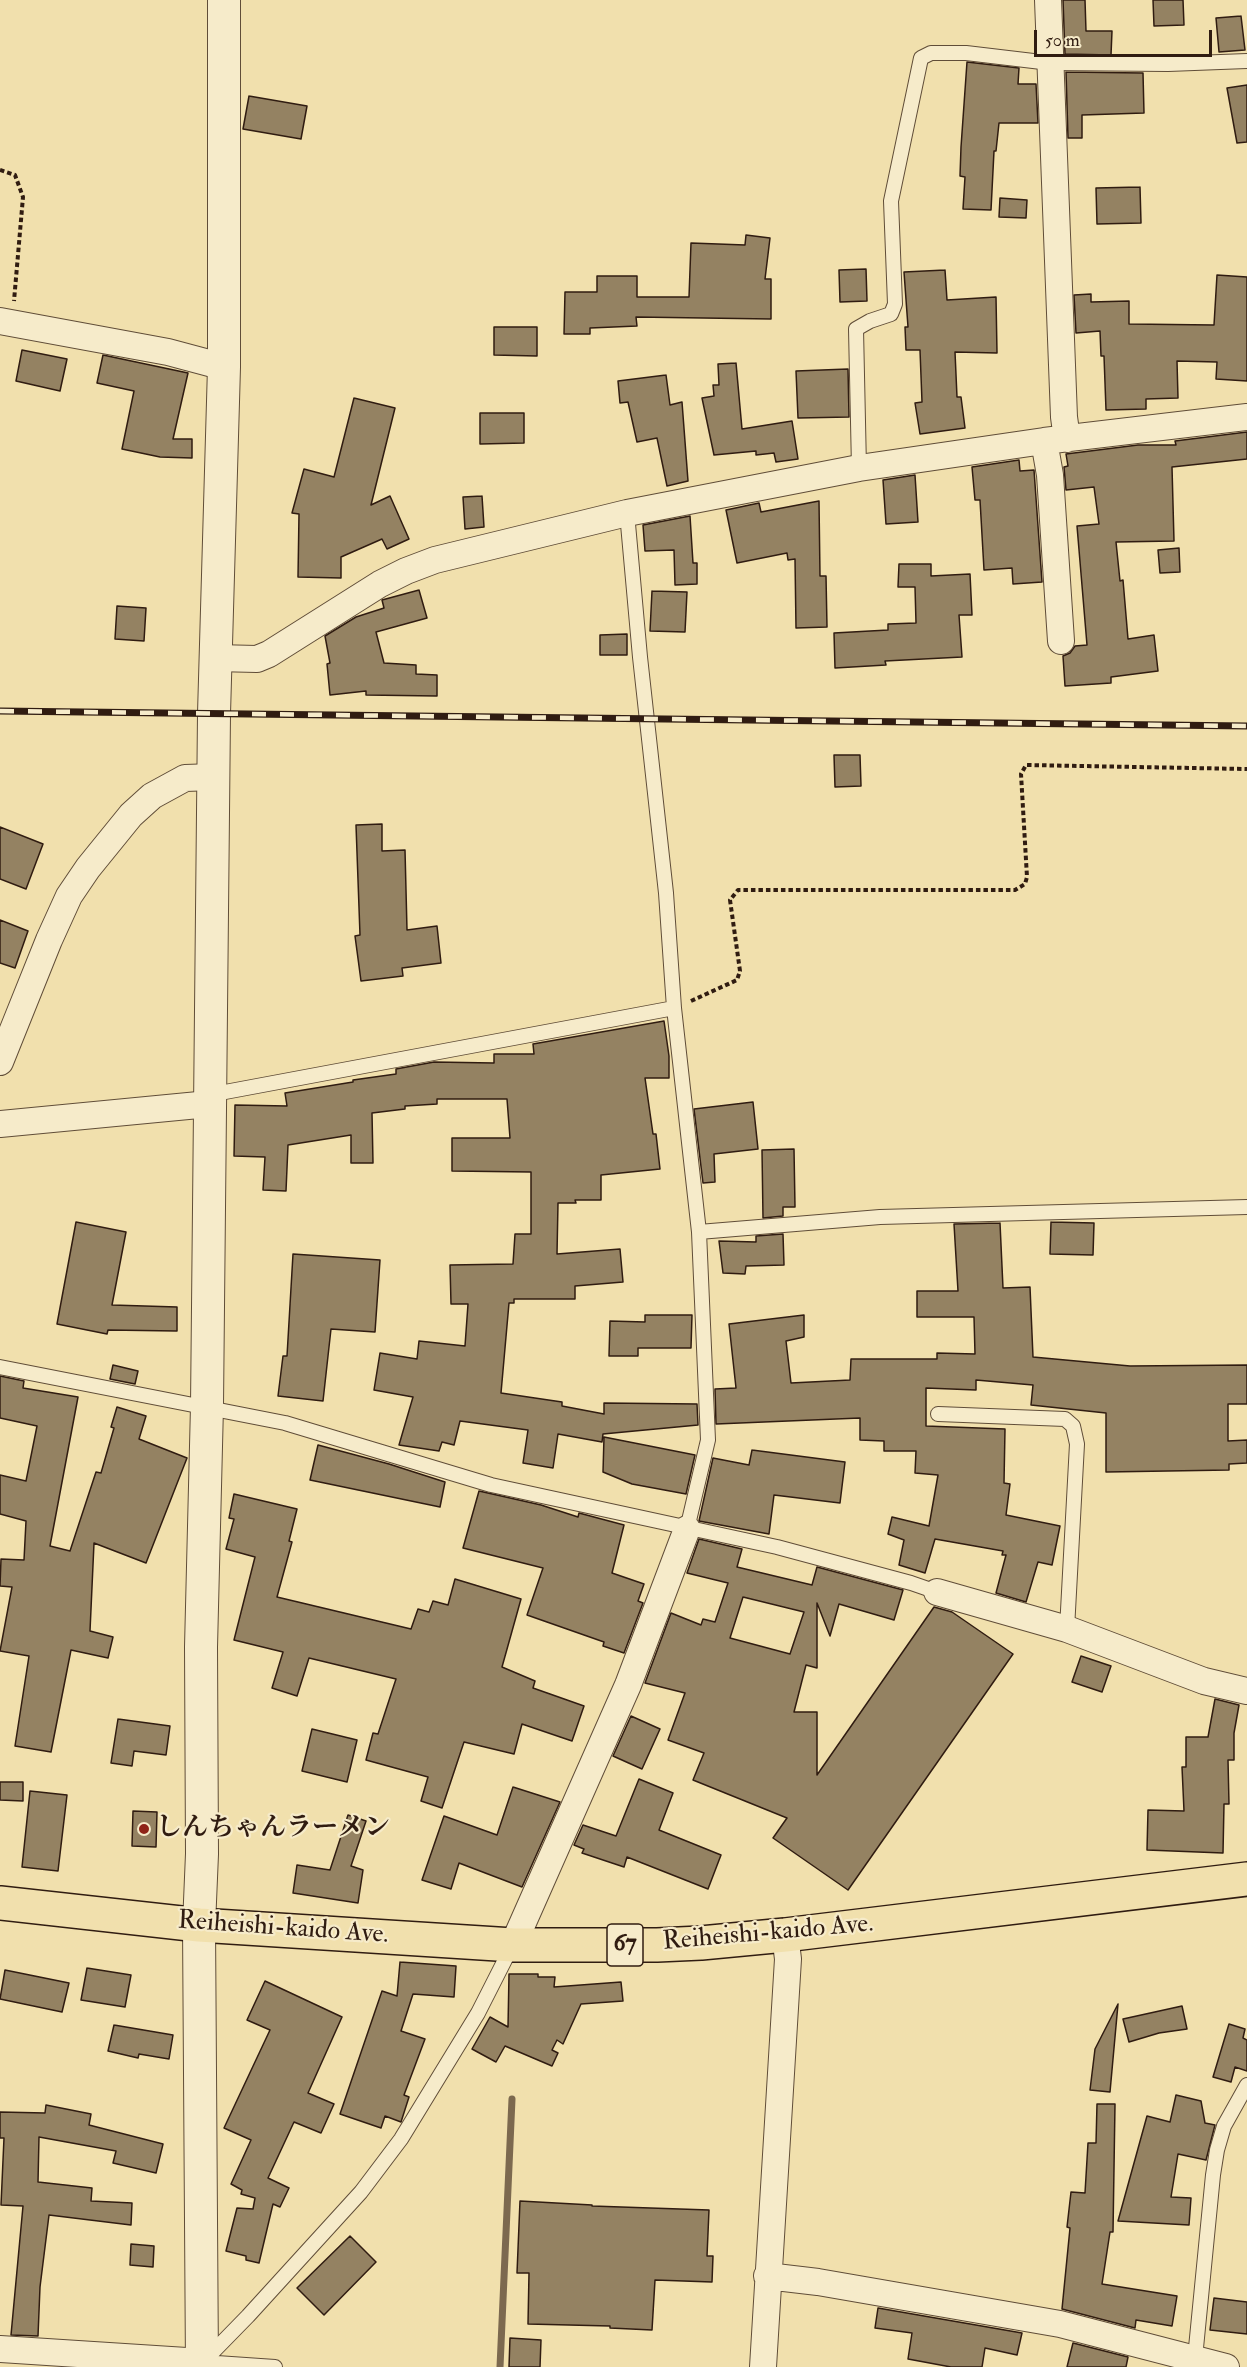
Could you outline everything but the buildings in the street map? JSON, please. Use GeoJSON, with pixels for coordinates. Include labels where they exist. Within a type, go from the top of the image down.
{"type":"FeatureCollection","features":[{"type":"Feature","properties":{"kind":"main road","name":"Reiheishi-kaido Ave."},"geometry":{"type":"LineString","coordinates":[[0,1903],[199,1925],[513,1945],[657,1945],[785,1935],[1247,1878]]}},
{"type":"Feature","properties":{"kind":"street"},"geometry":{"type":"LineString","coordinates":[[0,2349],[202,2365],[199,1925],[202,1854],[201,1647],[207,1407],[215,658],[224,367],[224,0]]}},
{"type":"Feature","properties":{"kind":"street"},"geometry":{"type":"LineString","coordinates":[[1048,0],[1064,417],[1056,440],[1050,475],[1061,641]]}},
{"type":"Feature","properties":{"kind":"street"},"geometry":{"type":"LineString","coordinates":[[6,322],[168,352],[224,367]]}},
{"type":"Feature","properties":{"kind":"street"},"geometry":{"type":"LineString","coordinates":[[215,658],[257,659],[269,654],[363,594],[406,571],[435,560],[627,513],[860,468],[1056,440],[1247,417]]}},
{"type":"Feature","properties":{"kind":"street"},"geometry":{"type":"LineString","coordinates":[[0,1062],[53,931],[69,896],[88,867],[131,815],[152,796],[184,778],[214,777]]}},
{"type":"Feature","properties":{"kind":"street"},"geometry":{"type":"LineString","coordinates":[[0,1124],[209,1100]]}},
{"type":"Feature","properties":{"kind":"street"},"geometry":{"type":"LineString","coordinates":[[513,1945],[628,1685],[687,1529]]}},
{"type":"Feature","properties":{"kind":"street"},"geometry":{"type":"LineString","coordinates":[[937,1592],[1067,1629],[1204,1681],[1247,1691]]}},
{"type":"Feature","properties":{"kind":"street"},"geometry":{"type":"LineString","coordinates":[[763,2367],[788,1959],[785,1935]]}},
{"type":"Feature","properties":{"kind":"street"},"geometry":{"type":"LineString","coordinates":[[767,2276],[818,2282],[1060,2324],[1226,2367]]}},
{"type":"Feature","properties":{"kind":"lane"},"geometry":{"type":"LineString","coordinates":[[860,468],[856,328],[891,314],[895,304],[891,201],[921,58],[931,53],[966,52],[1050,63],[1168,64],[1247,61]]}},
{"type":"Feature","properties":{"kind":"lane"},"geometry":{"type":"LineString","coordinates":[[627,513],[666,893],[674,1008],[699,1232],[708,1440],[687,1529]]}},
{"type":"Feature","properties":{"kind":"lane"},"geometry":{"type":"LineString","coordinates":[[209,1100],[674,1008]]}},
{"type":"Feature","properties":{"kind":"lane"},"geometry":{"type":"LineString","coordinates":[[699,1232],[880,1217],[1247,1208]]}},
{"type":"Feature","properties":{"kind":"lane"},"geometry":{"type":"LineString","coordinates":[[0,1367],[285,1423],[491,1485],[777,1547],[834,1561],[937,1592]]}},
{"type":"Feature","properties":{"kind":"lane"},"geometry":{"type":"LineString","coordinates":[[938,1414],[1065,1419],[1073,1426],[1077,1444],[1067,1629]]}},
{"type":"Feature","properties":{"kind":"lane"},"geometry":{"type":"LineString","coordinates":[[202,2365],[353,2201],[401,2139],[478,2013],[513,1945]]}},
{"type":"Feature","properties":{"kind":"lane"},"geometry":{"type":"LineString","coordinates":[[1195,2358],[1217,2150],[1224,2126],[1247,2085]]}},
{"type":"Feature","properties":{"kind":"lane"},"geometry":{"type":"LineString","coordinates":[[202,2365],[275,2367]]}},
{"type":"Feature","properties":{"kind":"path"},"geometry":{"type":"LineString","coordinates":[[0,170],[15,175],[22,197],[6,322]]}},
{"type":"Feature","properties":{"kind":"path"},"geometry":{"type":"LineString","coordinates":[[674,1008],[737,980],[740,971],[730,900],[738,890],[1015,890],[1025,884],[1027,877],[1021,774],[1026,765],[1247,769]]}},
{"type":"Feature","properties":{"kind":"waterway"},"geometry":{"type":"LineString","coordinates":[[500,2367],[512,2099]]}},
{"type":"Feature","properties":{"kind":"railway"},"geometry":{"type":"LineString","coordinates":[[0,711],[1247,726]]}},
{"type":"Feature","properties":{"kind":"place","name":"しんちゃんラーメン"},"geometry":{"type":"Point","coordinates":[144,1829]}}]}
